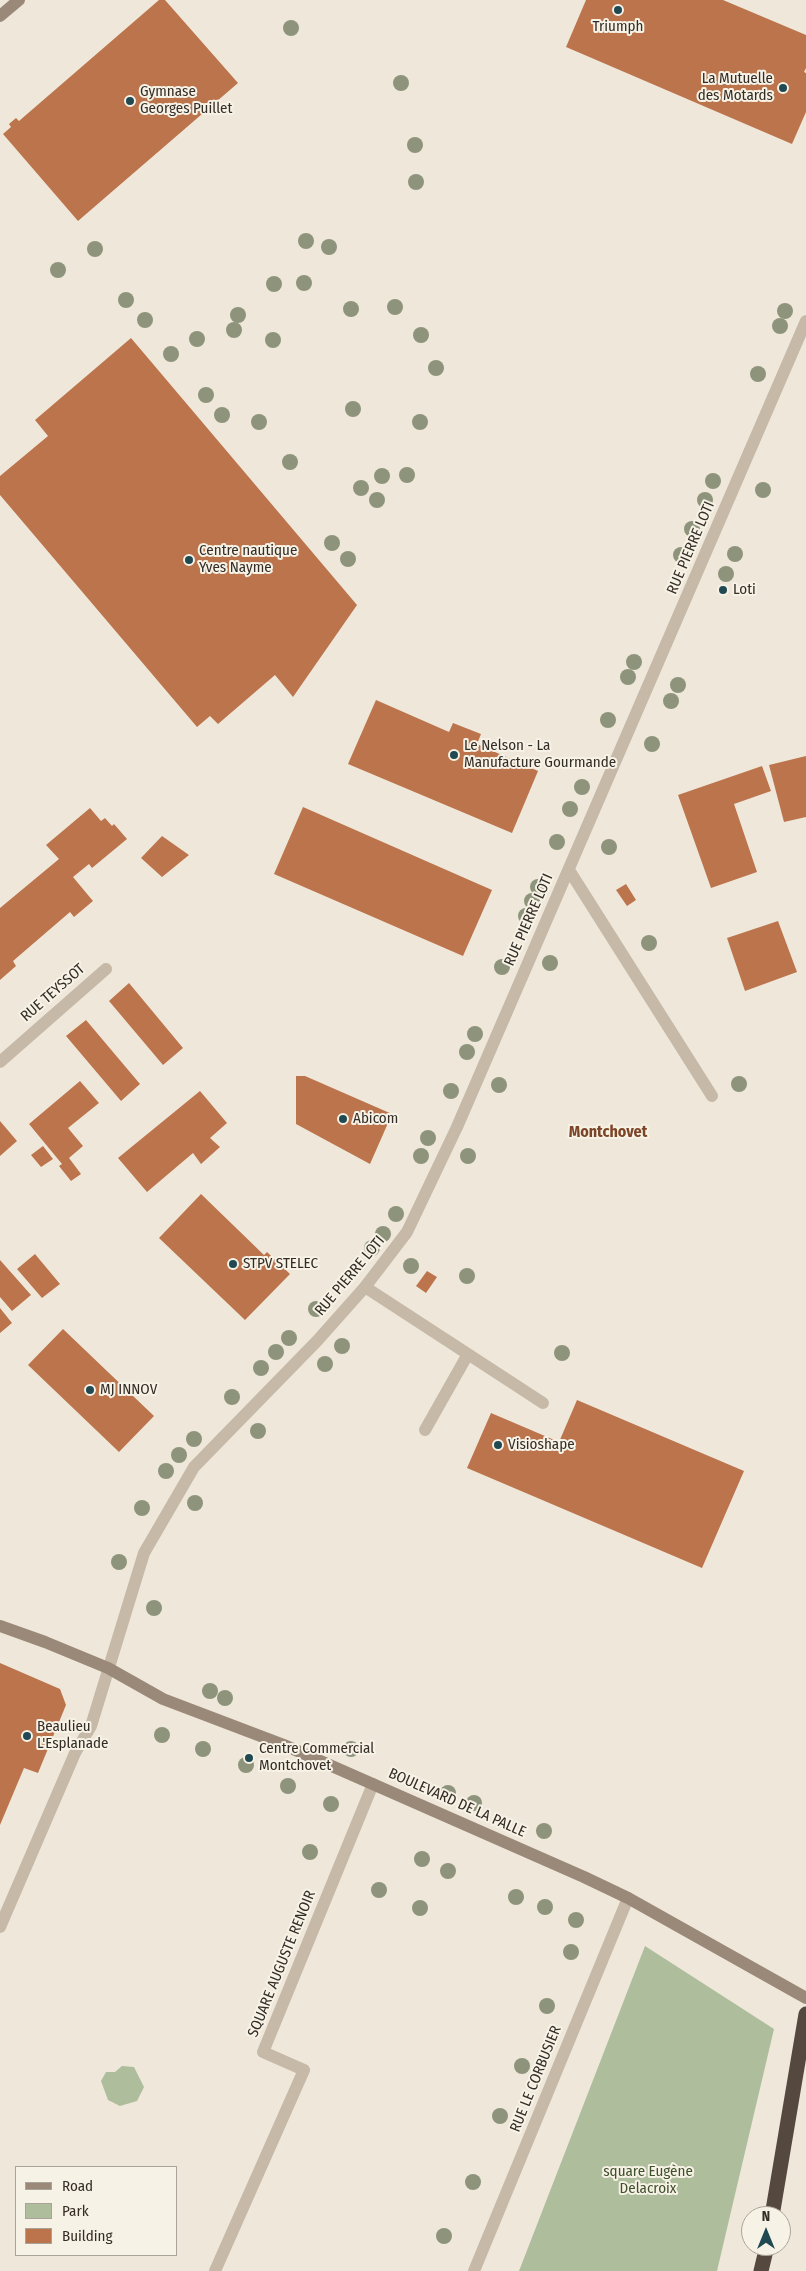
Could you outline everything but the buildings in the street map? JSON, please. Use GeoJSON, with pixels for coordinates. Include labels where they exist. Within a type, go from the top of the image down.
{"type":"FeatureCollection","features":[{"type":"Feature","properties":{"kind":"highway"},"geometry":{"type":"LineString","coordinates":[[774,2206],[806,2014]]}},
{"type":"Feature","properties":{"kind":"highway"},"geometry":{"type":"LineString","coordinates":[[761,2271],[765,2256]]}},
{"type":"Feature","properties":{"kind":"street"},"geometry":{"type":"LineString","coordinates":[[0,16],[19,0]]}},
{"type":"Feature","properties":{"kind":"street","name":"RUE PIERRE LOTI"},"geometry":{"type":"LineString","coordinates":[[0,1927],[75,1753],[90,1726],[144,1553],[194,1467],[317,1341],[365,1287],[408,1232],[457,1126],[569,870],[806,321]]}},
{"type":"Feature","properties":{"kind":"street","name":"RUE PIERRE LOTI"},"geometry":{"type":"LineString","coordinates":[[569,870],[712,1096]]}},
{"type":"Feature","properties":{"kind":"street","name":"RUE TEYSSOT"},"geometry":{"type":"LineString","coordinates":[[0,1062],[106,969]]}},
{"type":"Feature","properties":{"kind":"street"},"geometry":{"type":"LineString","coordinates":[[365,1287],[543,1403]]}},
{"type":"Feature","properties":{"kind":"street"},"geometry":{"type":"LineString","coordinates":[[424,1430],[468,1354]]}},
{"type":"Feature","properties":{"kind":"street","name":"BOULEVARD DE LA PALLE"},"geometry":{"type":"LineString","coordinates":[[0,1626],[108,1668],[163,1699],[276,1742],[628,1898],[806,1998]]}},
{"type":"Feature","properties":{"kind":"street","name":"SQUARE AUGUSTE RENOIR"},"geometry":{"type":"LineString","coordinates":[[215,2271],[304,2070],[263,2052],[373,1784]]}},
{"type":"Feature","properties":{"kind":"street","name":"RUE LE CORBUSIER"},"geometry":{"type":"LineString","coordinates":[[474,2271],[628,1898]]}},
{"type":"Feature","properties":{"kind":"green space","name":"square Eugène Delacroix"},"geometry":{"type":"Polygon","coordinates":[[[645,1946],[774,2029],[717,2271],[519,2271],[645,1946]]]}},
{"type":"Feature","properties":{"kind":"green space"},"geometry":{"type":"Polygon","coordinates":[[[122,2066],[134,2067],[144,2087],[137,2101],[120,2106],[108,2100],[101,2081],[106,2072],[115,2072],[122,2066]]]}},
{"type":"Feature","properties":{"kind":"place","name":"Triumph"},"geometry":{"type":"Point","coordinates":[618,10]}},
{"type":"Feature","properties":{"kind":"place","name":"La Mutuelle des Motards"},"geometry":{"type":"Point","coordinates":[783,88]}},
{"type":"Feature","properties":{"kind":"place","name":"Gymnase Georges Puillet"},"geometry":{"type":"Point","coordinates":[130,101]}},
{"type":"Feature","properties":{"kind":"place","name":"Centre nautique Yves Nayme"},"geometry":{"type":"Point","coordinates":[189,560]}},
{"type":"Feature","properties":{"kind":"place","name":"Loti"},"geometry":{"type":"Point","coordinates":[723,590]}},
{"type":"Feature","properties":{"kind":"place","name":"Le Nelson - La Manufacture Gourmande"},"geometry":{"type":"Point","coordinates":[454,755]}},
{"type":"Feature","properties":{"kind":"place","name":"Abicom"},"geometry":{"type":"Point","coordinates":[343,1119]}},
{"type":"Feature","properties":{"kind":"place","name":"STPV STELEC"},"geometry":{"type":"Point","coordinates":[233,1264]}},
{"type":"Feature","properties":{"kind":"place","name":"MJ INNOV"},"geometry":{"type":"Point","coordinates":[90,1390]}},
{"type":"Feature","properties":{"kind":"place","name":"Visioshape"},"geometry":{"type":"Point","coordinates":[498,1445]}},
{"type":"Feature","properties":{"kind":"place","name":"Beaulieu L'Esplanade"},"geometry":{"type":"Point","coordinates":[27,1736]}},
{"type":"Feature","properties":{"kind":"place","name":"Centre Commercial Montchovet"},"geometry":{"type":"Point","coordinates":[249,1758]}},
{"type":"Feature","properties":{"kind":"district","name":"Montchovet"},"geometry":{"type":"Point","coordinates":[608,1133]}}]}
